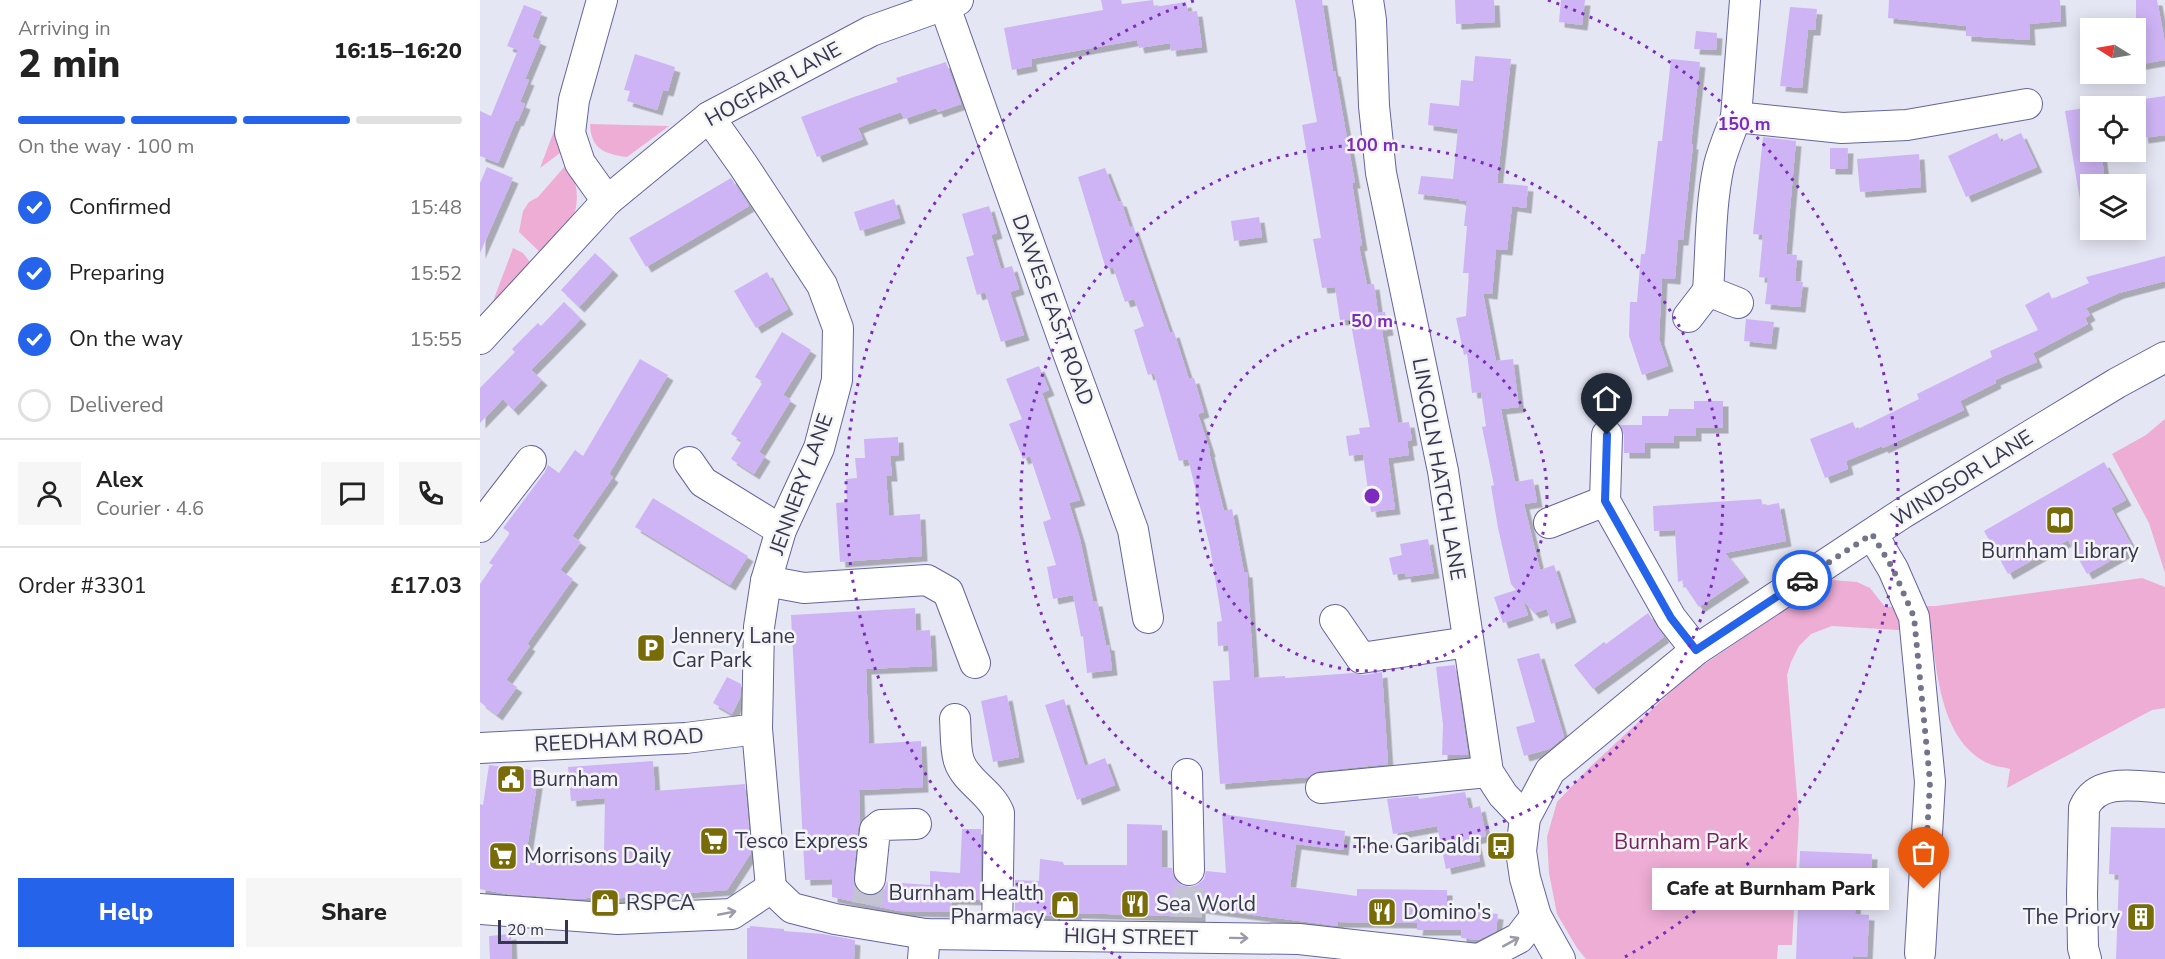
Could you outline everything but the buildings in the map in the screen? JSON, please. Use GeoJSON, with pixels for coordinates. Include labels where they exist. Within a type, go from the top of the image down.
{"type":"FeatureCollection","features":[{"type":"Feature","properties":{"kind":"street"},"geometry":{"type":"LineString","coordinates":[[602,0],[574,100],[570,133],[580,163],[607,201]]}},
{"type":"Feature","properties":{"kind":"street","name":"LINCOLN HATCH LANE"},"geometry":{"type":"LineString","coordinates":[[1368,0],[1371,20],[1374,106],[1381,173],[1443,471],[1488,772],[1503,795],[1525,818]]}},
{"type":"Feature","properties":{"kind":"street"},"geometry":{"type":"LineString","coordinates":[[1688,317],[1708,291],[1712,220],[1718,175],[1726,141],[1736,117],[1745,0]]}},
{"type":"Feature","properties":{"kind":"street","name":"HOGFAIR LANE"},"geometry":{"type":"LineString","coordinates":[[480,339],[607,201],[709,117],[871,31],[951,2]]}},
{"type":"Feature","properties":{"kind":"street","name":"DAWES EAST ROAD"},"geometry":{"type":"LineString","coordinates":[[951,2],[1133,530],[1148,618]]}},
{"type":"Feature","properties":{"kind":"street"},"geometry":{"type":"LineString","coordinates":[[1736,117],[1842,128],[1907,126],[2027,104]]}},
{"type":"Feature","properties":{"kind":"street","name":"JENNERY LANE"},"geometry":{"type":"LineString","coordinates":[[709,117],[822,285],[838,328],[837,380],[819,448],[781,530],[766,581],[759,627],[757,729],[771,888]]}},
{"type":"Feature","properties":{"kind":"street"},"geometry":{"type":"LineString","coordinates":[[1708,291],[1738,303]]}},
{"type":"Feature","properties":{"kind":"street","name":"WINDSOR LANE"},"geometry":{"type":"LineString","coordinates":[[1525,818],[1550,771],[1696,650],[1872,534],[2117,382],[2165,357]]}},
{"type":"Feature","properties":{"kind":"street"},"geometry":{"type":"LineString","coordinates":[[1607,435],[1605,501],[1671,618],[1696,650]]}},
{"type":"Feature","properties":{"kind":"street"},"geometry":{"type":"LineString","coordinates":[[480,527],[531,461]]}},
{"type":"Feature","properties":{"kind":"street"},"geometry":{"type":"LineString","coordinates":[[689,462],[703,482],[781,530]]}},
{"type":"Feature","properties":{"kind":"street"},"geometry":{"type":"LineString","coordinates":[[1549,523],[1605,501]]}},
{"type":"Feature","properties":{"kind":"street"},"geometry":{"type":"LineString","coordinates":[[1872,534],[1893,569],[1914,617],[1930,782],[1920,953]]}},
{"type":"Feature","properties":{"kind":"street"},"geometry":{"type":"LineString","coordinates":[[766,581],[804,588],[927,580],[948,592],[975,663]]}},
{"type":"Feature","properties":{"kind":"street"},"geometry":{"type":"LineString","coordinates":[[1335,620],[1361,658],[1468,642]]}},
{"type":"Feature","properties":{"kind":"street"},"geometry":{"type":"LineString","coordinates":[[955,719],[958,760],[964,772],[995,804],[999,813],[997,935]]}},
{"type":"Feature","properties":{"kind":"street","name":"REEDHAM ROAD"},"geometry":{"type":"LineString","coordinates":[[480,748],[686,726],[757,729]]}},
{"type":"Feature","properties":{"kind":"street"},"geometry":{"type":"LineString","coordinates":[[1321,788],[1488,772]]}},
{"type":"Feature","properties":{"kind":"street"},"geometry":{"type":"LineString","coordinates":[[1187,774],[1189,870]]}},
{"type":"Feature","properties":{"kind":"street"},"geometry":{"type":"LineString","coordinates":[[2086,959],[2083,948],[2082,884],[2084,808],[2089,798],[2098,790],[2109,786],[2165,788]]}},
{"type":"Feature","properties":{"kind":"street"},"geometry":{"type":"LineString","coordinates":[[1525,818],[1521,851],[1525,878],[1536,916],[1560,959]]}},
{"type":"Feature","properties":{"kind":"street"},"geometry":{"type":"LineString","coordinates":[[867,902],[875,830],[881,825],[916,824]]}},
{"type":"Feature","properties":{"kind":"street"},"geometry":{"type":"LineString","coordinates":[[480,909],[618,919],[732,914],[771,888]]}},
{"type":"Feature","properties":{"kind":"street","name":"HIGH STREET"},"geometry":{"type":"LineString","coordinates":[[771,888],[792,908],[835,919],[867,902],[924,946],[997,935],[1130,948],[1187,927],[1478,959],[1520,938],[1536,916]]}},
{"type":"Feature","properties":{"kind":"green space"},"geometry":{"type":"Polygon","coordinates":[[[590,124],[669,126],[627,157],[600,149],[593,139],[590,124]]]}},
{"type":"Feature","properties":{"kind":"green space"},"geometry":{"type":"Polygon","coordinates":[[[554,131],[560,153],[540,168],[554,131]]]}},
{"type":"Feature","properties":{"kind":"green space"},"geometry":{"type":"Polygon","coordinates":[[[566,165],[576,185],[577,201],[574,216],[565,231],[542,254],[519,232],[523,211],[566,165]]]}},
{"type":"Feature","properties":{"kind":"green space"},"geometry":{"type":"Polygon","coordinates":[[[513,248],[523,253],[530,262],[491,307],[513,248]]]}},
{"type":"Feature","properties":{"kind":"green space"},"geometry":{"type":"Polygon","coordinates":[[[2165,419],[2165,573],[2149,523],[2112,454],[2146,435],[2165,419]]]}},
{"type":"Feature","properties":{"kind":"green space","name":"Burnham Park"},"geometry":{"type":"Polygon","coordinates":[[[2142,578],[2165,587],[2165,708],[2152,710],[2007,788],[2010,769],[1992,765],[1975,755],[1962,742],[1953,726],[1940,689],[1931,632],[1832,626],[1811,634],[1799,646],[1787,675],[1799,820],[1792,945],[1778,945],[1777,959],[1586,959],[1577,948],[1557,914],[1549,873],[1547,837],[1557,802],[1589,768],[1690,674],[1808,594],[1832,580],[1857,582],[1870,588],[1885,607],[1936,606],[2142,578]]]}},
{"type":"Feature","properties":{"kind":"tunnel"},"geometry":{"type":"LineString","coordinates":[[1187,917],[1189,870]]}},
{"type":"Feature","properties":{"kind":"tunnel"},"geometry":{"type":"LineString","coordinates":[[867,904],[870,879]]}},
{"type":"Feature","properties":{"kind":"way so far"},"geometry":{"type":"LineString","coordinates":[[1802,580],[1872,534],[1893,569],[1914,617],[1930,782],[1924,889]]}},
{"type":"Feature","properties":{"kind":"place","name":"Burnham Library"},"geometry":{"type":"Point","coordinates":[2060,520]}},
{"type":"Feature","properties":{"kind":"place","name":"Jennery Lane Car Park"},"geometry":{"type":"Point","coordinates":[651,648]}},
{"type":"Feature","properties":{"kind":"place","name":"Burnham"},"geometry":{"type":"Point","coordinates":[511,779]}},
{"type":"Feature","properties":{"kind":"place","name":"Tesco Express"},"geometry":{"type":"Point","coordinates":[714,841]}},
{"type":"Feature","properties":{"kind":"place","name":"The Garibaldi"},"geometry":{"type":"Point","coordinates":[1501,846]}},
{"type":"Feature","properties":{"kind":"place","name":"Morrisons Daily"},"geometry":{"type":"Point","coordinates":[503,856]}},
{"type":"Feature","properties":{"kind":"place","name":"Cafe at Burnham Park"},"geometry":{"type":"Point","coordinates":[1924,889]}},
{"type":"Feature","properties":{"kind":"place","name":"RSPCA"},"geometry":{"type":"Point","coordinates":[605,903]}},
{"type":"Feature","properties":{"kind":"place","name":"Sea World"},"geometry":{"type":"Point","coordinates":[1135,904]}},
{"type":"Feature","properties":{"kind":"place","name":"Burnham Health Pharmacy"},"geometry":{"type":"Point","coordinates":[1065,905]}},
{"type":"Feature","properties":{"kind":"place","name":"Domino's"},"geometry":{"type":"Point","coordinates":[1382,912]}},
{"type":"Feature","properties":{"kind":"place","name":"The Priory"},"geometry":{"type":"Point","coordinates":[2141,917]}},
{"type":"Feature","properties":{"kind":"route"},"geometry":{"type":"LineString","coordinates":[[1607,435],[1605,501],[1671,618],[1696,650],[1802,580]]}}]}
